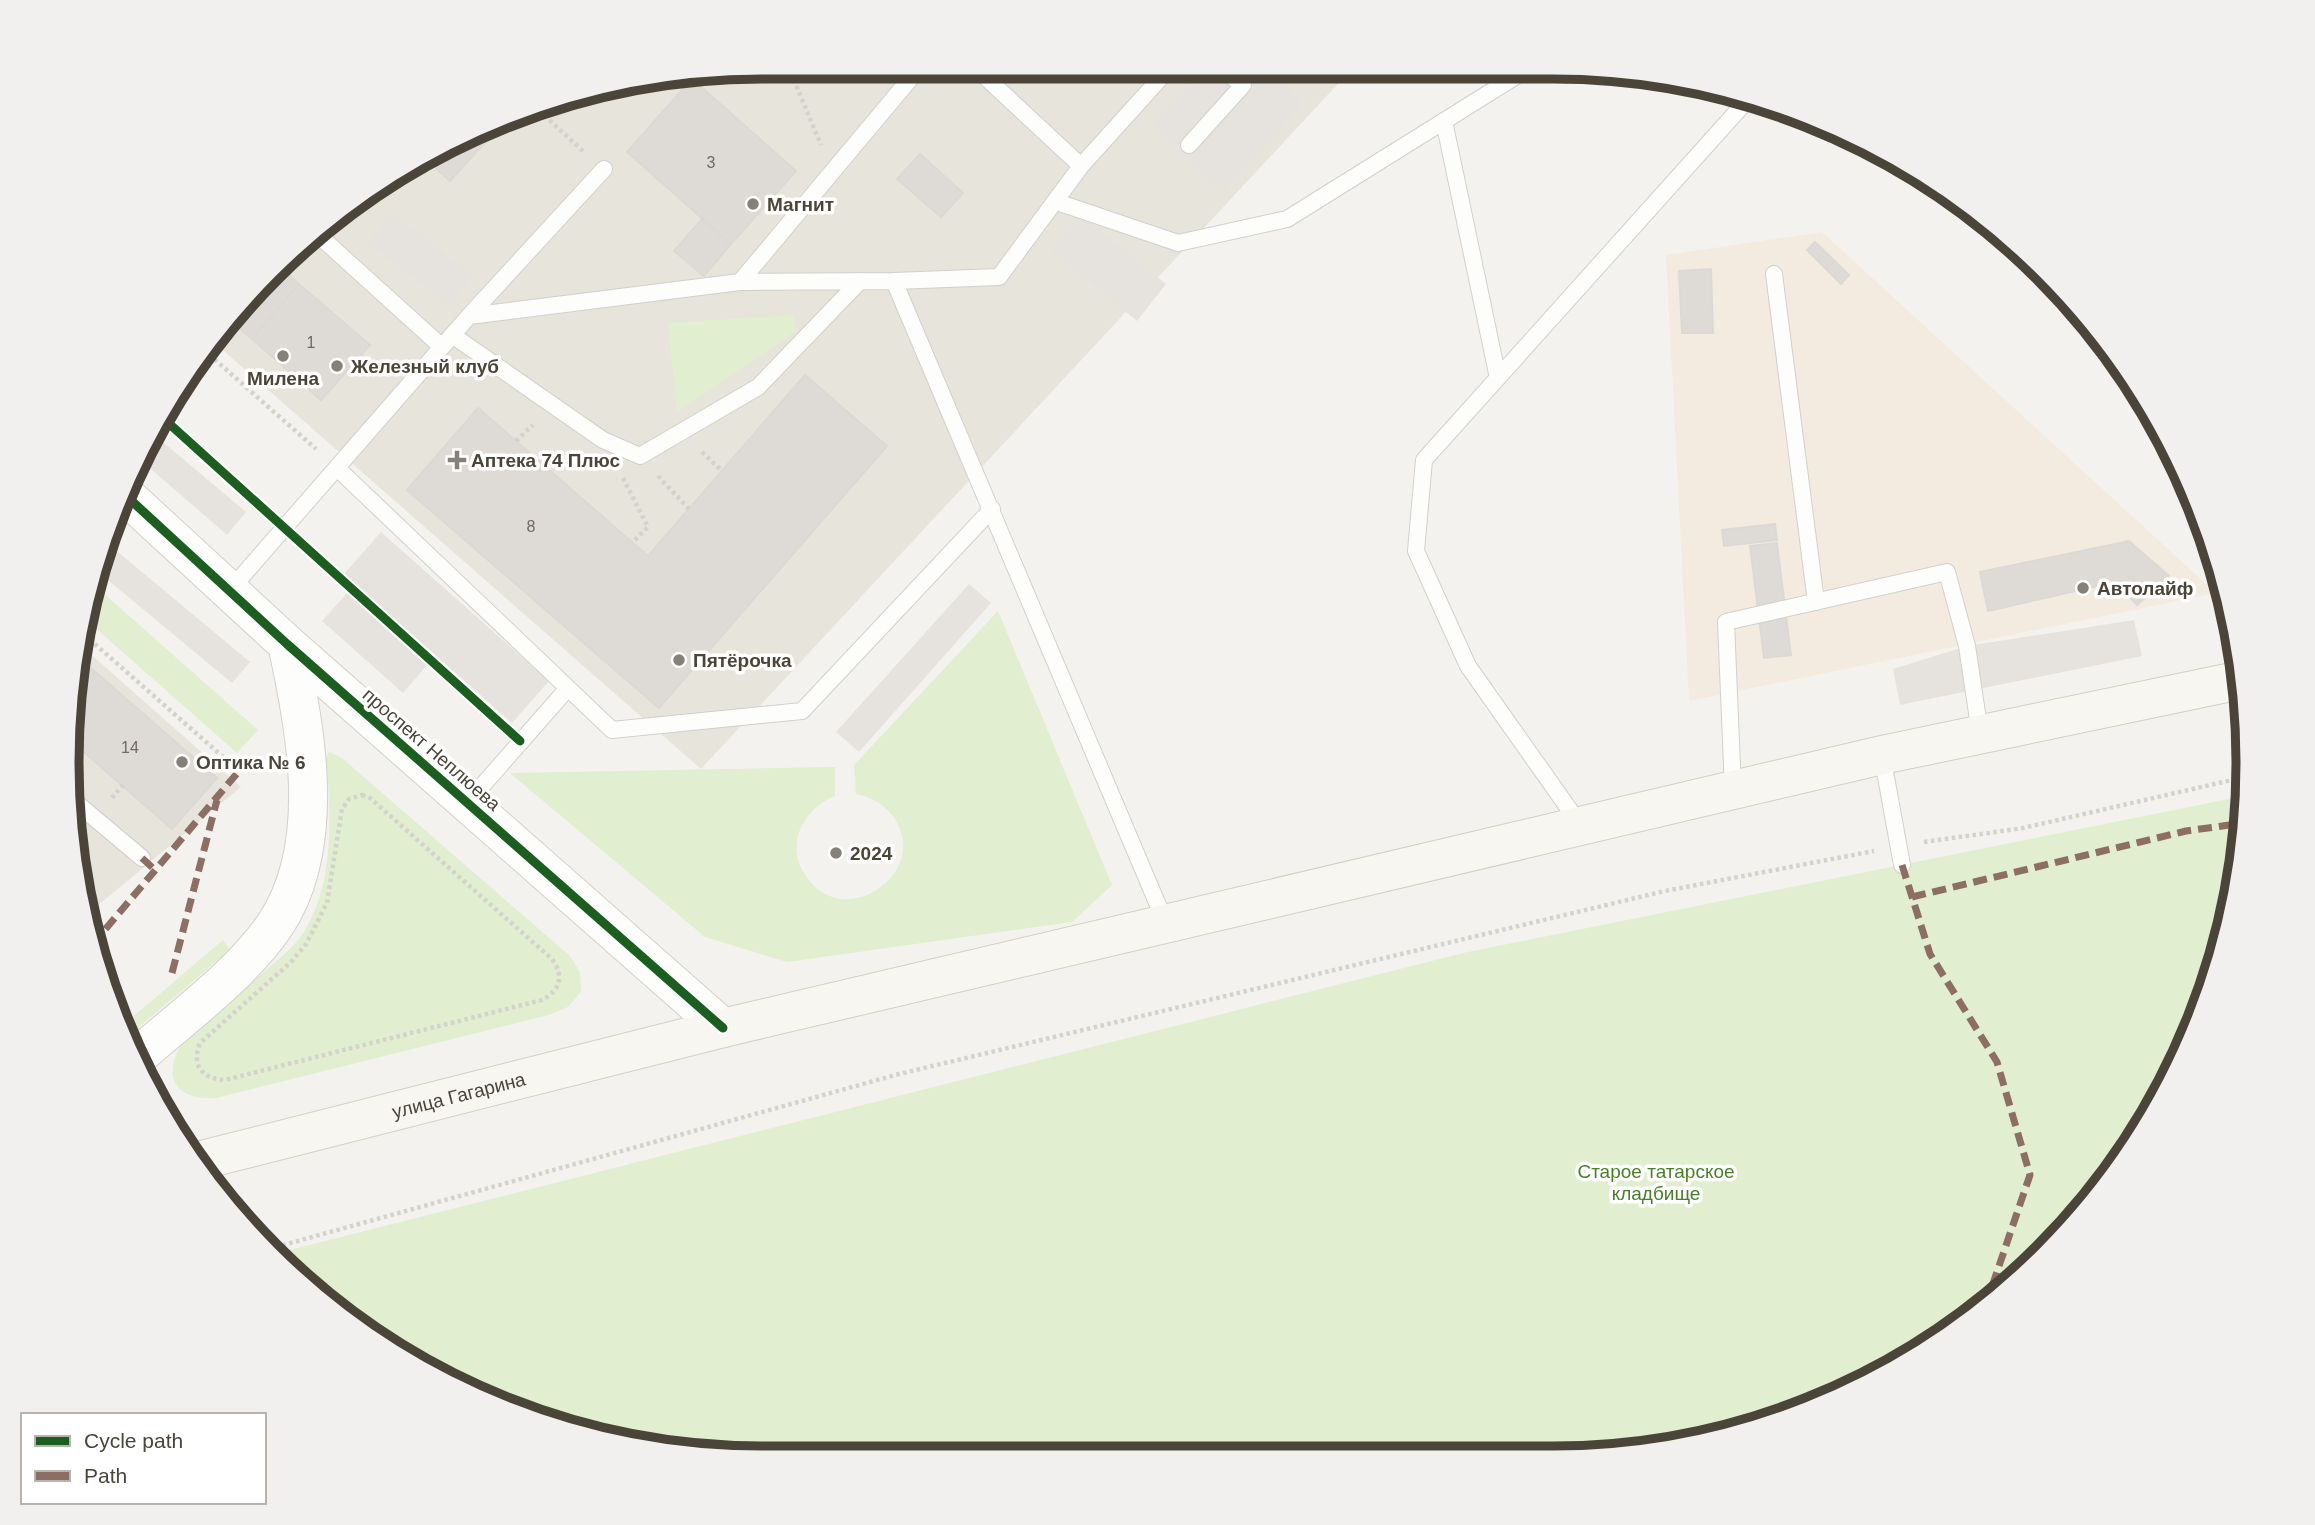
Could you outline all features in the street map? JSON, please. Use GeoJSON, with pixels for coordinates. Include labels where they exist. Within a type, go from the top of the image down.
{"type":"FeatureCollection","features":[{"type":"Feature","properties":{"kind":"main road","name":"улица Гагарина"},"geometry":{"type":"LineString","coordinates":[[206,1159],[723,1028],[1733,790],[1980,733],[2231,682]]}},
{"type":"Feature","properties":{"kind":"street","name":"проспект Неплюева"},"geometry":{"type":"LineString","coordinates":[[131,500],[286,644],[723,1028]]}},
{"type":"Feature","properties":{"kind":"street"},"geometry":{"type":"LineString","coordinates":[[143,1052],[231,973],[275,925],[295,884],[308,801],[304,720],[286,644]]}},
{"type":"Feature","properties":{"kind":"lane"},"geometry":{"type":"LineString","coordinates":[[740,282],[909,79]]}},
{"type":"Feature","properties":{"kind":"lane"},"geometry":{"type":"LineString","coordinates":[[988,79],[1081,166]]}},
{"type":"Feature","properties":{"kind":"lane"},"geometry":{"type":"LineString","coordinates":[[469,316],[740,282],[999,277],[1081,166],[1159,79]]}},
{"type":"Feature","properties":{"kind":"lane"},"geometry":{"type":"LineString","coordinates":[[1189,145],[1243,85],[1236,79]]}},
{"type":"Feature","properties":{"kind":"lane"},"geometry":{"type":"LineString","coordinates":[[1057,202],[1178,243],[1287,219],[1510,79]]}},
{"type":"Feature","properties":{"kind":"lane"},"geometry":{"type":"LineString","coordinates":[[1581,826],[1468,666],[1416,551],[1424,460],[1742,106]]}},
{"type":"Feature","properties":{"kind":"lane"},"geometry":{"type":"LineString","coordinates":[[1444,121],[1498,378]]}},
{"type":"Feature","properties":{"kind":"lane"},"geometry":{"type":"LineString","coordinates":[[230,590],[469,316],[604,169]]}},
{"type":"Feature","properties":{"kind":"lane"},"geometry":{"type":"LineString","coordinates":[[323,239],[447,341],[603,440],[640,456],[758,387],[860,281]]}},
{"type":"Feature","properties":{"kind":"lane"},"geometry":{"type":"LineString","coordinates":[[1774,274],[1816,602]]}},
{"type":"Feature","properties":{"kind":"lane"},"geometry":{"type":"LineString","coordinates":[[894,281],[1167,925]]}},
{"type":"Feature","properties":{"kind":"lane"},"geometry":{"type":"LineString","coordinates":[[337,468],[612,730],[802,711],[992,509]]}},
{"type":"Feature","properties":{"kind":"lane"},"geometry":{"type":"LineString","coordinates":[[1733,790],[1726,622],[1947,572],[1967,646],[1980,733]]}},
{"type":"Feature","properties":{"kind":"lane"},"geometry":{"type":"LineString","coordinates":[[467,803],[568,688]]}},
{"type":"Feature","properties":{"kind":"lane"},"geometry":{"type":"LineString","coordinates":[[1882,755],[1902,865]]}},
{"type":"Feature","properties":{"kind":"lane"},"geometry":{"type":"LineString","coordinates":[[80,805],[142,858]]}},
{"type":"Feature","properties":{"kind":"path"},"geometry":{"type":"LineString","coordinates":[[794,79],[833,172]]}},
{"type":"Feature","properties":{"kind":"path"},"geometry":{"type":"LineString","coordinates":[[544,115],[604,169]]}},
{"type":"Feature","properties":{"kind":"path"},"geometry":{"type":"LineString","coordinates":[[212,357],[337,468]]}},
{"type":"Feature","properties":{"kind":"path"},"geometry":{"type":"LineString","coordinates":[[603,440],[648,527],[633,542]]}},
{"type":"Feature","properties":{"kind":"path"},"geometry":{"type":"LineString","coordinates":[[640,456],[689,509]]}},
{"type":"Feature","properties":{"kind":"path"},"geometry":{"type":"LineString","coordinates":[[90,640],[239,771]]}},
{"type":"Feature","properties":{"kind":"path"},"geometry":{"type":"LineString","coordinates":[[279,1246],[899,1074],[1665,891],[1897,846],[2023,828],[2236,779]]}},
{"type":"Feature","properties":{"kind":"path"},"geometry":{"type":"LineString","coordinates":[[362,795],[370,798],[552,959],[561,976],[559,984],[542,1000],[225,1080],[205,1076],[198,1067],[196,1054],[208,1033],[291,962],[318,925],[332,880],[342,809],[349,799],[362,795]]}},
{"type":"Feature","properties":{"kind":"shaded area"},"geometry":{"type":"Polygon","coordinates":[[[762,79],[1342,79],[701,769],[219,347],[248,312],[312,248],[346,220],[421,170],[460,149],[543,115],[629,92],[718,80],[762,79]]]}},
{"type":"Feature","properties":{"kind":"shaded area"},"geometry":{"type":"Polygon","coordinates":[[[1195,79],[1278,79],[1304,103],[1223,192],[1152,126],[1195,79]]]}},
{"type":"Feature","properties":{"kind":"shaded area"},"geometry":{"type":"Polygon","coordinates":[[[391,212],[473,275],[450,306],[367,243],[391,212]]]}},
{"type":"Feature","properties":{"kind":"shaded area"},"geometry":{"type":"Polygon","coordinates":[[[1081,215],[1166,284],[1137,321],[1051,251],[1081,215]]]}},
{"type":"Feature","properties":{"kind":"shaded area"},"geometry":{"type":"Polygon","coordinates":[[[1822,232],[2215,593],[1689,701],[1666,255],[1822,232]]]}},
{"type":"Feature","properties":{"kind":"shaded area"},"geometry":{"type":"Polygon","coordinates":[[[163,442],[246,512],[227,535],[147,465],[163,442]]]}},
{"type":"Feature","properties":{"kind":"shaded area"},"geometry":{"type":"Polygon","coordinates":[[[381,532],[549,681],[512,723],[344,574],[381,532]]]}},
{"type":"Feature","properties":{"kind":"shaded area"},"geometry":{"type":"Polygon","coordinates":[[[113,548],[250,662],[232,683],[105,577],[113,548]]]}},
{"type":"Feature","properties":{"kind":"shaded area"},"geometry":{"type":"Polygon","coordinates":[[[969,584],[991,603],[859,752],[836,732],[969,584]]]}},
{"type":"Feature","properties":{"kind":"shaded area"},"geometry":{"type":"Polygon","coordinates":[[[348,592],[429,663],[403,693],[322,621],[348,592]]]}},
{"type":"Feature","properties":{"kind":"shaded area"},"geometry":{"type":"Polygon","coordinates":[[[2134,620],[2142,656],[1900,705],[1893,669],[1967,646],[2134,620]]]}},
{"type":"Feature","properties":{"kind":"shaded area"},"geometry":{"type":"Polygon","coordinates":[[[88,652],[241,787],[95,908],[80,807],[80,718],[88,652]]]}},
{"type":"Feature","properties":{"kind":"green space"},"geometry":{"type":"Polygon","coordinates":[[[793,315],[796,331],[677,412],[668,323],[793,315]]]}},
{"type":"Feature","properties":{"kind":"green space"},"geometry":{"type":"Polygon","coordinates":[[[101,591],[258,730],[237,753],[93,626],[101,591]]]}},
{"type":"Feature","properties":{"kind":"green space"},"geometry":{"type":"Polygon","coordinates":[[[998,611],[1112,885],[1072,922],[787,962],[705,937],[510,773],[835,767],[835,796],[815,809],[801,827],[797,850],[799,861],[804,873],[820,891],[839,899],[859,897],[878,889],[893,875],[902,857],[902,836],[888,811],[876,801],[856,794],[854,765],[998,611]]]}},
{"type":"Feature","properties":{"kind":"green space"},"geometry":{"type":"Polygon","coordinates":[[[329,752],[342,758],[570,956],[580,972],[581,992],[568,1007],[549,1015],[216,1098],[192,1096],[183,1092],[173,1078],[175,1057],[181,1045],[299,939],[314,912],[326,870],[329,802],[326,758],[329,752]]]}},
{"type":"Feature","properties":{"kind":"green space","name":"Старое татарское кладбище"},"geometry":{"type":"Polygon","coordinates":[[[2235,798],[2223,896],[2200,982],[2184,1024],[2145,1104],[2095,1179],[2067,1213],[2003,1277],[1969,1305],[1894,1355],[1855,1376],[1772,1410],[1686,1433],[1597,1445],[1552,1446],[762,1446],[673,1440],[586,1423],[543,1410],[460,1376],[421,1355],[346,1305],[285,1251],[1463,953],[2235,798]]]}},
{"type":"Feature","properties":{"kind":"green space"},"geometry":{"type":"Polygon","coordinates":[[[223,940],[230,950],[134,1031],[129,1020],[223,940]]]}},
{"type":"Feature","properties":{"kind":"building"},"geometry":{"type":"Polygon","coordinates":[[[696,82],[796,171],[731,244],[627,152],[688,83],[696,82]]]}},
{"type":"Feature","properties":{"kind":"building"},"geometry":{"type":"Polygon","coordinates":[[[491,135],[450,181],[432,164],[491,135]]]}},
{"type":"Feature","properties":{"kind":"building"},"geometry":{"type":"Polygon","coordinates":[[[920,154],[963,193],[941,217],[897,179],[920,154]]]}},
{"type":"Feature","properties":{"kind":"building"},"geometry":{"type":"Polygon","coordinates":[[[702,219],[731,244],[704,276],[674,251],[702,219]]]}},
{"type":"Feature","properties":{"kind":"building"},"geometry":{"type":"Polygon","coordinates":[[[1815,242],[1849,275],[1841,284],[1807,250],[1815,242]]]}},
{"type":"Feature","properties":{"kind":"building"},"geometry":{"type":"Polygon","coordinates":[[[1711,269],[1713,333],[1682,333],[1679,271],[1711,269]]]}},
{"type":"Feature","properties":{"kind":"building"},"geometry":{"type":"Polygon","coordinates":[[[286,273],[299,284],[252,339],[236,326],[286,273]]]}},
{"type":"Feature","properties":{"kind":"building"},"geometry":{"type":"Polygon","coordinates":[[[299,284],[370,345],[321,400],[252,339],[299,284]]]}},
{"type":"Feature","properties":{"kind":"building"},"geometry":{"type":"Polygon","coordinates":[[[805,375],[887,446],[659,708],[407,490],[478,408],[648,556],[805,375]]]}},
{"type":"Feature","properties":{"kind":"building"},"geometry":{"type":"Polygon","coordinates":[[[1775,524],[1777,540],[1724,546],[1722,530],[1775,524]]]}},
{"type":"Feature","properties":{"kind":"building"},"geometry":{"type":"Polygon","coordinates":[[[2129,541],[2169,576],[2137,605],[2115,582],[1988,611],[1980,572],[2129,541]]]}},
{"type":"Feature","properties":{"kind":"building"},"geometry":{"type":"Polygon","coordinates":[[[1777,543],[1791,655],[1764,658],[1750,546],[1777,543]]]}},
{"type":"Feature","properties":{"kind":"building"},"geometry":{"type":"Polygon","coordinates":[[[86,664],[217,778],[172,829],[79,748],[86,664]]]}},
{"type":"Feature","properties":{"kind":"marked path"},"geometry":{"type":"LineString","coordinates":[[101,934],[239,771]]}},
{"type":"Feature","properties":{"kind":"marked path"},"geometry":{"type":"LineString","coordinates":[[172,973],[217,800]]}},
{"type":"Feature","properties":{"kind":"marked path"},"geometry":{"type":"LineString","coordinates":[[1912,897],[2186,831],[2233,825]]}},
{"type":"Feature","properties":{"kind":"marked path"},"geometry":{"type":"LineString","coordinates":[[142,858],[155,870]]}},
{"type":"Feature","properties":{"kind":"marked path"},"geometry":{"type":"LineString","coordinates":[[1902,865],[1930,954],[1997,1062],[2030,1175],[1992,1286]]}},
{"type":"Feature","properties":{"kind":"cycle path"},"geometry":{"type":"LineString","coordinates":[[169,423],[520,741]]}},
{"type":"Feature","properties":{"kind":"cycle path"},"geometry":{"type":"LineString","coordinates":[[131,500],[287,644],[723,1028]]}},
{"type":"Feature","properties":{"kind":"place","name":"Магнит"},"geometry":{"type":"Point","coordinates":[753,204]}},
{"type":"Feature","properties":{"kind":"place","name":"Милена"},"geometry":{"type":"Point","coordinates":[283,356]}},
{"type":"Feature","properties":{"kind":"place","name":"Железный клуб"},"geometry":{"type":"Point","coordinates":[337,366]}},
{"type":"Feature","properties":{"kind":"place","name":"Аптека 74 Плюс"},"geometry":{"type":"Point","coordinates":[457,460]}},
{"type":"Feature","properties":{"kind":"place","name":"Автолайф"},"geometry":{"type":"Point","coordinates":[2083,588]}},
{"type":"Feature","properties":{"kind":"place","name":"Пятёрочка"},"geometry":{"type":"Point","coordinates":[679,660]}},
{"type":"Feature","properties":{"kind":"place","name":"Оптика № 6"},"geometry":{"type":"Point","coordinates":[182,762]}},
{"type":"Feature","properties":{"kind":"place","name":"2024"},"geometry":{"type":"Point","coordinates":[836,853]}}]}
